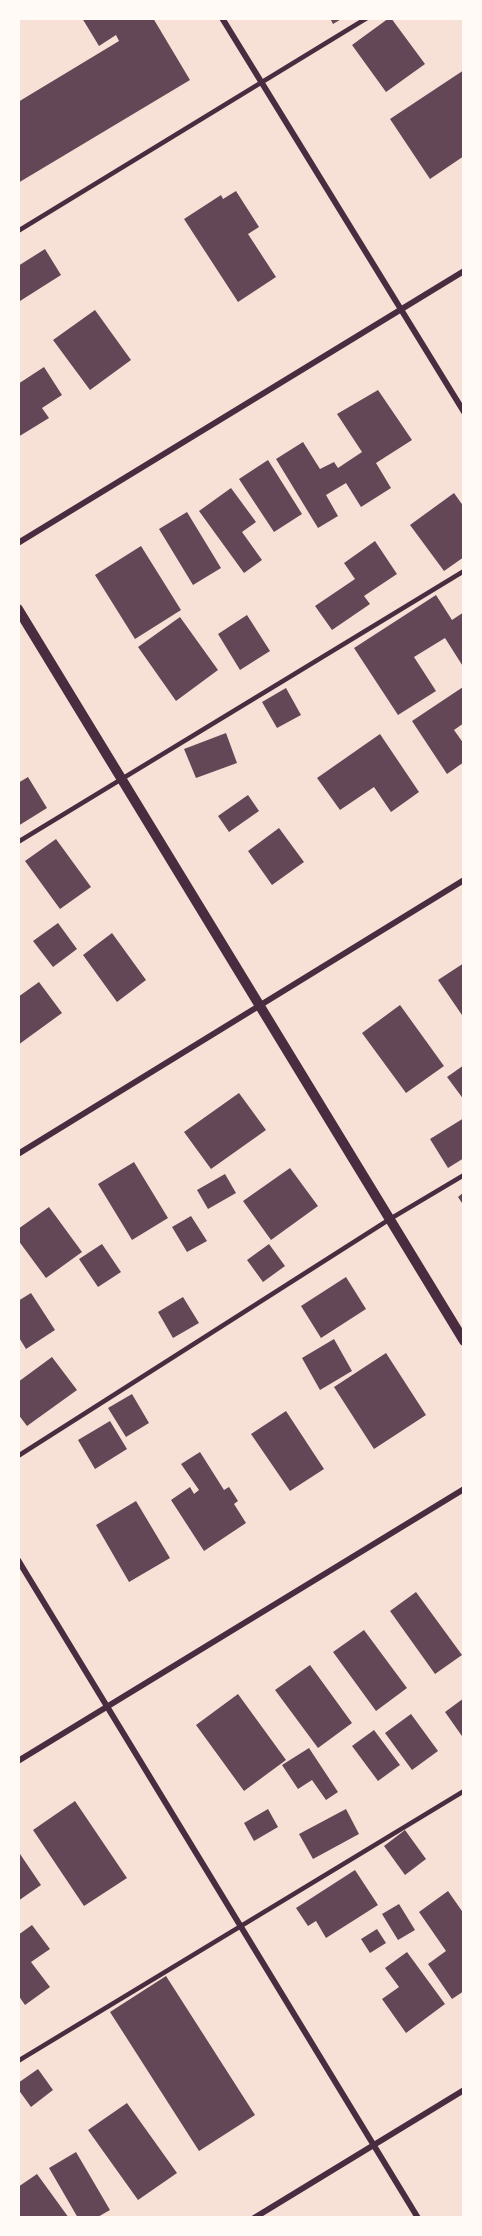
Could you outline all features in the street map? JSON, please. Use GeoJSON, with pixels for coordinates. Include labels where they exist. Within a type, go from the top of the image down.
{"type":"FeatureCollection","features":[{"type":"Feature","properties":{"kind":"street"},"geometry":{"type":"LineString","coordinates":[[222,18],[464,412]]}},
{"type":"Feature","properties":{"kind":"street"},"geometry":{"type":"LineString","coordinates":[[18,543],[464,271]]}},
{"type":"Feature","properties":{"kind":"street"},"geometry":{"type":"LineString","coordinates":[[18,609],[464,1341]]}},
{"type":"Feature","properties":{"kind":"street"},"geometry":{"type":"LineString","coordinates":[[18,1154],[464,880]]}},
{"type":"Feature","properties":{"kind":"street"},"geometry":{"type":"LineString","coordinates":[[18,1761],[464,1489]]}},
{"type":"Feature","properties":{"kind":"street"},"geometry":{"type":"LineString","coordinates":[[18,1560],[418,2218]]}},
{"type":"Feature","properties":{"kind":"street"},"geometry":{"type":"LineString","coordinates":[[254,2218],[464,2090]]}},
{"type":"Feature","properties":{"kind":"lane"},"geometry":{"type":"LineString","coordinates":[[18,231],[367,18]]}},
{"type":"Feature","properties":{"kind":"lane"},"geometry":{"type":"LineString","coordinates":[[18,842],[464,571]]}},
{"type":"Feature","properties":{"kind":"lane"},"geometry":{"type":"LineString","coordinates":[[18,1456],[390,1219],[464,1175]]}},
{"type":"Feature","properties":{"kind":"lane"},"geometry":{"type":"LineString","coordinates":[[18,2061],[239,1925],[464,1791]]}},
{"type":"Feature","properties":{"kind":"building"},"geometry":{"type":"Polygon","coordinates":[[[82,18],[153,18],[190,80],[18,183],[18,102],[119,41],[116,35],[99,46],[82,18]]]}},
{"type":"Feature","properties":{"kind":"building"},"geometry":{"type":"Polygon","coordinates":[[[330,18],[343,18],[333,24],[330,18]]]}},
{"type":"Feature","properties":{"kind":"building"},"geometry":{"type":"Polygon","coordinates":[[[389,18],[425,64],[386,92],[352,45],[389,18]]]}},
{"type":"Feature","properties":{"kind":"building"},"geometry":{"type":"Polygon","coordinates":[[[464,70],[464,156],[430,179],[390,119],[464,70]]]}},
{"type":"Feature","properties":{"kind":"building"},"geometry":{"type":"Polygon","coordinates":[[[236,191],[259,227],[248,234],[276,277],[238,302],[184,219],[221,195],[223,199],[236,191]]]}},
{"type":"Feature","properties":{"kind":"building"},"geometry":{"type":"Polygon","coordinates":[[[45,249],[61,275],[20,301],[18,298],[18,266],[45,249]]]}},
{"type":"Feature","properties":{"kind":"building"},"geometry":{"type":"Polygon","coordinates":[[[95,310],[131,360],[90,390],[53,340],[95,310]]]}},
{"type":"Feature","properties":{"kind":"building"},"geometry":{"type":"Polygon","coordinates":[[[44,367],[62,395],[42,408],[49,418],[18,437],[18,384],[44,367]]]}},
{"type":"Feature","properties":{"kind":"building"},"geometry":{"type":"Polygon","coordinates":[[[378,390],[412,440],[376,463],[391,488],[361,507],[346,483],[326,495],[338,516],[318,528],[276,459],[303,442],[320,469],[334,462],[338,468],[362,452],[337,414],[378,390]]]}},
{"type":"Feature","properties":{"kind":"building"},"geometry":{"type":"Polygon","coordinates":[[[268,460],[302,514],[274,532],[239,479],[268,460]]]}},
{"type":"Feature","properties":{"kind":"building"},"geometry":{"type":"Polygon","coordinates":[[[231,488],[256,522],[242,532],[262,560],[244,573],[199,511],[231,488]]]}},
{"type":"Feature","properties":{"kind":"building"},"geometry":{"type":"Polygon","coordinates":[[[454,493],[464,507],[464,557],[444,571],[410,525],[454,493]]]}},
{"type":"Feature","properties":{"kind":"building"},"geometry":{"type":"Polygon","coordinates":[[[187,512],[221,568],[193,585],[159,529],[187,512]]]}},
{"type":"Feature","properties":{"kind":"building"},"geometry":{"type":"Polygon","coordinates":[[[375,541],[397,574],[364,596],[370,604],[332,630],[315,606],[355,579],[344,563],[375,541]]]}},
{"type":"Feature","properties":{"kind":"building"},"geometry":{"type":"Polygon","coordinates":[[[141,546],[181,610],[135,639],[95,575],[141,546]]]}},
{"type":"Feature","properties":{"kind":"building"},"geometry":{"type":"Polygon","coordinates":[[[436,595],[452,620],[464,612],[464,668],[445,638],[414,657],[436,691],[398,715],[354,648],[436,595]]]}},
{"type":"Feature","properties":{"kind":"building"},"geometry":{"type":"Polygon","coordinates":[[[247,615],[270,651],[240,670],[218,634],[247,615]]]}},
{"type":"Feature","properties":{"kind":"building"},"geometry":{"type":"Polygon","coordinates":[[[180,617],[218,670],[176,701],[138,647],[180,617]]]}},
{"type":"Feature","properties":{"kind":"building"},"geometry":{"type":"Polygon","coordinates":[[[463,687],[464,723],[454,730],[464,744],[464,762],[447,774],[412,721],[463,687]]]}},
{"type":"Feature","properties":{"kind":"building"},"geometry":{"type":"Polygon","coordinates":[[[286,688],[301,715],[277,728],[262,702],[286,688]]]}},
{"type":"Feature","properties":{"kind":"building"},"geometry":{"type":"Polygon","coordinates":[[[226,733],[237,763],[196,778],[184,749],[226,733]]]}},
{"type":"Feature","properties":{"kind":"building"},"geometry":{"type":"Polygon","coordinates":[[[380,734],[419,792],[391,812],[374,787],[340,810],[317,778],[380,734]]]}},
{"type":"Feature","properties":{"kind":"building"},"geometry":{"type":"Polygon","coordinates":[[[28,777],[47,808],[18,826],[18,783],[28,777]]]}},
{"type":"Feature","properties":{"kind":"building"},"geometry":{"type":"Polygon","coordinates":[[[248,795],[259,811],[229,832],[218,816],[248,795]]]}},
{"type":"Feature","properties":{"kind":"building"},"geometry":{"type":"Polygon","coordinates":[[[279,828],[304,862],[272,885],[248,851],[279,828]]]}},
{"type":"Feature","properties":{"kind":"building"},"geometry":{"type":"Polygon","coordinates":[[[56,839],[91,887],[60,909],[25,861],[56,839]]]}},
{"type":"Feature","properties":{"kind":"building"},"geometry":{"type":"Polygon","coordinates":[[[58,923],[77,949],[53,967],[33,941],[58,923]]]}},
{"type":"Feature","properties":{"kind":"building"},"geometry":{"type":"Polygon","coordinates":[[[112,933],[146,980],[117,1002],[83,955],[112,933]]]}},
{"type":"Feature","properties":{"kind":"building"},"geometry":{"type":"Polygon","coordinates":[[[464,963],[464,1018],[438,980],[464,963]]]}},
{"type":"Feature","properties":{"kind":"building"},"geometry":{"type":"Polygon","coordinates":[[[39,982],[62,1013],[18,1045],[18,997],[39,982]]]}},
{"type":"Feature","properties":{"kind":"building"},"geometry":{"type":"Polygon","coordinates":[[[400,1005],[444,1066],[406,1093],[362,1033],[400,1005]]]}},
{"type":"Feature","properties":{"kind":"building"},"geometry":{"type":"Polygon","coordinates":[[[464,1065],[464,1100],[447,1077],[464,1065]]]}},
{"type":"Feature","properties":{"kind":"building"},"geometry":{"type":"Polygon","coordinates":[[[239,1093],[266,1130],[211,1169],[184,1132],[239,1093]]]}},
{"type":"Feature","properties":{"kind":"building"},"geometry":{"type":"Polygon","coordinates":[[[464,1118],[464,1158],[448,1168],[430,1139],[464,1118]]]}},
{"type":"Feature","properties":{"kind":"building"},"geometry":{"type":"Polygon","coordinates":[[[134,1162],[168,1218],[132,1240],[98,1184],[134,1162]]]}},
{"type":"Feature","properties":{"kind":"building"},"geometry":{"type":"Polygon","coordinates":[[[290,1168],[318,1206],[271,1240],[243,1201],[290,1168]]]}},
{"type":"Feature","properties":{"kind":"building"},"geometry":{"type":"Polygon","coordinates":[[[225,1174],[236,1193],[208,1209],[197,1190],[225,1174]]]}},
{"type":"Feature","properties":{"kind":"building"},"geometry":{"type":"Polygon","coordinates":[[[464,1192],[464,1206],[458,1197],[464,1192]]]}},
{"type":"Feature","properties":{"kind":"building"},"geometry":{"type":"Polygon","coordinates":[[[49,1207],[82,1252],[46,1278],[18,1240],[18,1229],[49,1207]]]}},
{"type":"Feature","properties":{"kind":"building"},"geometry":{"type":"Polygon","coordinates":[[[191,1216],[207,1241],[187,1252],[172,1227],[191,1216]]]}},
{"type":"Feature","properties":{"kind":"building"},"geometry":{"type":"Polygon","coordinates":[[[102,1244],[121,1272],[98,1287],[79,1259],[102,1244]]]}},
{"type":"Feature","properties":{"kind":"building"},"geometry":{"type":"Polygon","coordinates":[[[269,1244],[285,1266],[263,1282],[247,1260],[269,1244]]]}},
{"type":"Feature","properties":{"kind":"building"},"geometry":{"type":"Polygon","coordinates":[[[346,1277],[366,1309],[321,1338],[301,1306],[346,1277]]]}},
{"type":"Feature","properties":{"kind":"building"},"geometry":{"type":"Polygon","coordinates":[[[31,1293],[55,1330],[26,1349],[18,1336],[18,1301],[31,1293]]]}},
{"type":"Feature","properties":{"kind":"building"},"geometry":{"type":"Polygon","coordinates":[[[183,1297],[199,1323],[173,1338],[158,1312],[183,1297]]]}},
{"type":"Feature","properties":{"kind":"building"},"geometry":{"type":"Polygon","coordinates":[[[334,1339],[352,1371],[320,1390],[302,1358],[334,1339]]]}},
{"type":"Feature","properties":{"kind":"building"},"geometry":{"type":"Polygon","coordinates":[[[386,1353],[426,1415],[374,1449],[334,1387],[386,1353]]]}},
{"type":"Feature","properties":{"kind":"building"},"geometry":{"type":"Polygon","coordinates":[[[52,1357],[77,1390],[27,1426],[18,1414],[18,1382],[52,1357]]]}},
{"type":"Feature","properties":{"kind":"building"},"geometry":{"type":"Polygon","coordinates":[[[132,1394],[149,1423],[126,1437],[108,1408],[132,1394]]]}},
{"type":"Feature","properties":{"kind":"building"},"geometry":{"type":"Polygon","coordinates":[[[286,1411],[324,1469],[290,1491],[251,1434],[286,1411]]]}},
{"type":"Feature","properties":{"kind":"building"},"geometry":{"type":"Polygon","coordinates":[[[110,1421],[127,1449],[95,1469],[78,1440],[110,1421]]]}},
{"type":"Feature","properties":{"kind":"building"},"geometry":{"type":"Polygon","coordinates":[[[200,1452],[224,1490],[229,1487],[238,1501],[234,1504],[246,1523],[204,1551],[171,1500],[190,1487],[194,1494],[199,1490],[181,1464],[200,1452]]]}},
{"type":"Feature","properties":{"kind":"building"},"geometry":{"type":"Polygon","coordinates":[[[136,1501],[170,1558],[129,1582],[96,1525],[136,1501]]]}},
{"type":"Feature","properties":{"kind":"building"},"geometry":{"type":"Polygon","coordinates":[[[416,1592],[462,1655],[435,1674],[390,1611],[416,1592]]]}},
{"type":"Feature","properties":{"kind":"building"},"geometry":{"type":"Polygon","coordinates":[[[364,1630],[407,1688],[376,1711],[333,1652],[364,1630]]]}},
{"type":"Feature","properties":{"kind":"building"},"geometry":{"type":"Polygon","coordinates":[[[310,1665],[352,1723],[318,1748],[275,1690],[310,1665]]]}},
{"type":"Feature","properties":{"kind":"building"},"geometry":{"type":"Polygon","coordinates":[[[238,1694],[286,1760],[244,1791],[196,1725],[238,1694]]]}},
{"type":"Feature","properties":{"kind":"building"},"geometry":{"type":"Polygon","coordinates":[[[464,1698],[464,1739],[445,1712],[464,1698]]]}},
{"type":"Feature","properties":{"kind":"building"},"geometry":{"type":"Polygon","coordinates":[[[411,1714],[438,1751],[412,1770],[385,1733],[411,1714]]]}},
{"type":"Feature","properties":{"kind":"building"},"geometry":{"type":"Polygon","coordinates":[[[374,1730],[400,1765],[378,1781],[352,1746],[374,1730]]]}},
{"type":"Feature","properties":{"kind":"building"},"geometry":{"type":"Polygon","coordinates":[[[309,1748],[338,1792],[326,1800],[312,1780],[298,1789],[282,1765],[309,1748]]]}},
{"type":"Feature","properties":{"kind":"building"},"geometry":{"type":"Polygon","coordinates":[[[75,1801],[127,1878],[84,1906],[33,1830],[75,1801]]]}},
{"type":"Feature","properties":{"kind":"building"},"geometry":{"type":"Polygon","coordinates":[[[268,1809],[278,1827],[254,1841],[244,1823],[268,1809]]]}},
{"type":"Feature","properties":{"kind":"building"},"geometry":{"type":"Polygon","coordinates":[[[346,1809],[359,1834],[313,1859],[299,1834],[346,1809]]]}},
{"type":"Feature","properties":{"kind":"building"},"geometry":{"type":"Polygon","coordinates":[[[405,1830],[426,1859],[405,1875],[384,1846],[405,1830]]]}},
{"type":"Feature","properties":{"kind":"building"},"geometry":{"type":"Polygon","coordinates":[[[18,1851],[41,1885],[18,1901],[18,1851]]]}},
{"type":"Feature","properties":{"kind":"building"},"geometry":{"type":"Polygon","coordinates":[[[355,1870],[378,1905],[326,1938],[316,1921],[308,1926],[296,1908],[355,1870]]]}},
{"type":"Feature","properties":{"kind":"building"},"geometry":{"type":"Polygon","coordinates":[[[448,1891],[464,1914],[464,1991],[452,1999],[428,1964],[446,1951],[419,1912],[448,1891]]]}},
{"type":"Feature","properties":{"kind":"building"},"geometry":{"type":"Polygon","coordinates":[[[399,1904],[415,1930],[398,1940],[382,1914],[399,1904]]]}},
{"type":"Feature","properties":{"kind":"building"},"geometry":{"type":"Polygon","coordinates":[[[32,1925],[50,1949],[31,1962],[50,1987],[25,2005],[18,1995],[18,1935],[32,1925]]]}},
{"type":"Feature","properties":{"kind":"building"},"geometry":{"type":"Polygon","coordinates":[[[377,1929],[386,1943],[370,1953],[361,1939],[377,1929]]]}},
{"type":"Feature","properties":{"kind":"building"},"geometry":{"type":"Polygon","coordinates":[[[407,1952],[445,2004],[406,2033],[382,1999],[399,1987],[385,1968],[407,1952]]]}},
{"type":"Feature","properties":{"kind":"building"},"geometry":{"type":"Polygon","coordinates":[[[166,1976],[255,2115],[199,2151],[110,2012],[166,1976]]]}},
{"type":"Feature","properties":{"kind":"building"},"geometry":{"type":"Polygon","coordinates":[[[38,2069],[53,2090],[31,2107],[18,2089],[18,2083],[38,2069]]]}},
{"type":"Feature","properties":{"kind":"building"},"geometry":{"type":"Polygon","coordinates":[[[127,2103],[177,2173],[138,2200],[88,2130],[127,2103]]]}},
{"type":"Feature","properties":{"kind":"building"},"geometry":{"type":"Polygon","coordinates":[[[76,2152],[110,2210],[96,2218],[78,2218],[49,2168],[76,2152]]]}},
{"type":"Feature","properties":{"kind":"building"},"geometry":{"type":"Polygon","coordinates":[[[37,2174],[69,2218],[20,2218],[18,2215],[18,2187],[37,2174]]]}}]}
